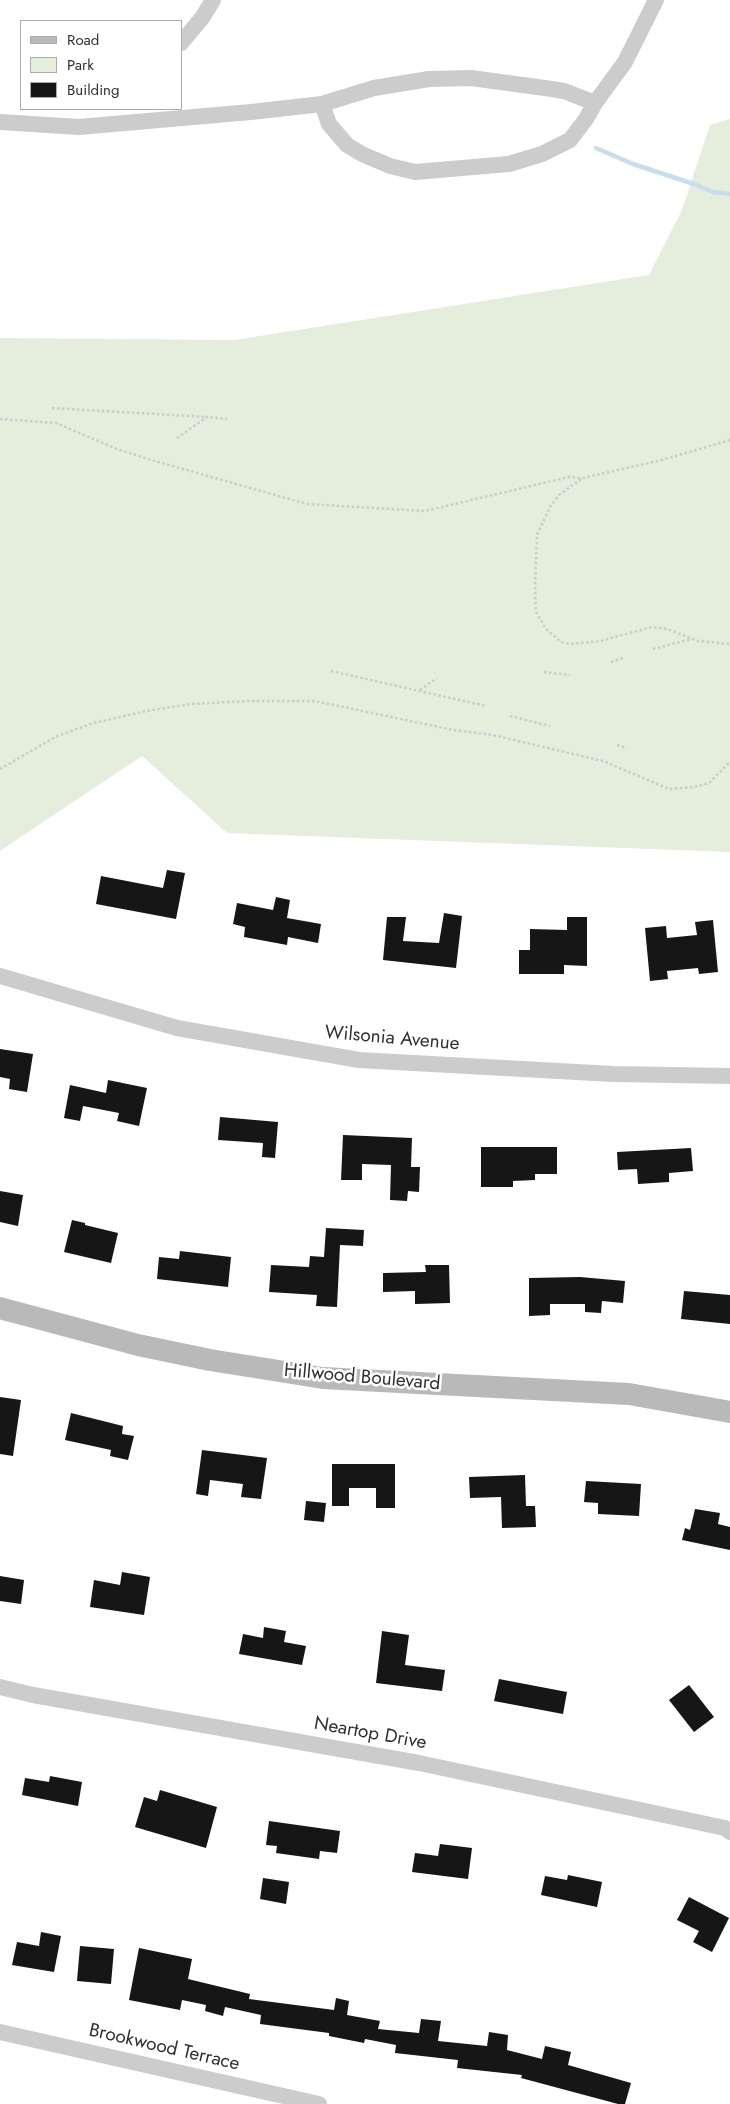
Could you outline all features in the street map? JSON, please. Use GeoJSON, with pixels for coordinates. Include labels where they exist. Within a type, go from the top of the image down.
{"type":"FeatureCollection","features":[{"type":"Feature","properties":{"kind":"street"},"geometry":{"type":"LineString","coordinates":[[182,42],[202,18],[213,0]]}},
{"type":"Feature","properties":{"kind":"street"},"geometry":{"type":"LineString","coordinates":[[322,104],[329,124],[347,144],[362,154],[390,166],[415,172],[509,164],[542,154],[570,140],[629,55],[656,0]]}},
{"type":"Feature","properties":{"kind":"street"},"geometry":{"type":"LineString","coordinates":[[0,122],[79,127],[130,115],[251,112],[322,104],[374,88],[428,79],[462,78],[564,91],[595,103]]}},
{"type":"Feature","properties":{"kind":"street","name":"Wilsonia Avenue"},"geometry":{"type":"LineString","coordinates":[[0,976],[177,1028],[359,1060],[613,1074],[730,1076]]}},
{"type":"Feature","properties":{"kind":"street","name":"Hillwood Boulevard"},"geometry":{"type":"LineString","coordinates":[[0,1308],[138,1345],[210,1360],[323,1378],[629,1394],[730,1412]]}},
{"type":"Feature","properties":{"kind":"street","name":"Neartop Drive"},"geometry":{"type":"LineString","coordinates":[[0,1687],[33,1695],[419,1763],[728,1825]]}},
{"type":"Feature","properties":{"kind":"street","name":"Brookwood Terrace"},"geometry":{"type":"LineString","coordinates":[[0,2032],[319,2104]]}},
{"type":"Feature","properties":{"kind":"path"},"geometry":{"type":"LineString","coordinates":[[52,408],[227,419]]}},
{"type":"Feature","properties":{"kind":"path"},"geometry":{"type":"LineString","coordinates":[[177,438],[207,417]]}},
{"type":"Feature","properties":{"kind":"path"},"geometry":{"type":"LineString","coordinates":[[0,419],[56,423],[140,456],[307,504],[425,511],[569,477],[583,478],[662,460],[730,440]]}},
{"type":"Feature","properties":{"kind":"path"},"geometry":{"type":"LineString","coordinates":[[583,478],[559,495],[550,507],[537,535],[536,612],[546,629],[561,642],[570,644],[600,641],[652,627],[667,629],[693,639],[730,644]]}},
{"type":"Feature","properties":{"kind":"path"},"geometry":{"type":"LineString","coordinates":[[653,649],[693,639]]}},
{"type":"Feature","properties":{"kind":"path"},"geometry":{"type":"LineString","coordinates":[[611,662],[623,658]]}},
{"type":"Feature","properties":{"kind":"path"},"geometry":{"type":"LineString","coordinates":[[331,670],[486,706]]}},
{"type":"Feature","properties":{"kind":"path"},"geometry":{"type":"LineString","coordinates":[[544,672],[570,675]]}},
{"type":"Feature","properties":{"kind":"path"},"geometry":{"type":"LineString","coordinates":[[419,690],[437,678]]}},
{"type":"Feature","properties":{"kind":"path"},"geometry":{"type":"LineString","coordinates":[[0,769],[55,737],[90,724],[146,711],[192,704],[247,701],[315,702],[453,730],[493,735],[603,761],[669,789],[694,787],[709,783],[730,762]]}},
{"type":"Feature","properties":{"kind":"path"},"geometry":{"type":"LineString","coordinates":[[510,716],[550,726]]}},
{"type":"Feature","properties":{"kind":"path"},"geometry":{"type":"LineString","coordinates":[[617,745],[627,748]]}},
{"type":"Feature","properties":{"kind":"green space"},"geometry":{"type":"Polygon","coordinates":[[[730,119],[730,852],[227,833],[142,756],[0,851],[0,338],[234,340],[649,275],[682,210],[710,125],[730,119]]]}},
{"type":"Feature","properties":{"kind":"building"},"geometry":{"type":"Polygon","coordinates":[[[167,870],[185,873],[176,919],[96,904],[101,876],[163,888],[167,870]]]}},
{"type":"Feature","properties":{"kind":"building"},"geometry":{"type":"Polygon","coordinates":[[[276,897],[290,900],[287,918],[321,924],[318,943],[288,937],[287,945],[244,937],[245,927],[233,924],[237,903],[273,910],[276,897]]]}},
{"type":"Feature","properties":{"kind":"building"},"geometry":{"type":"Polygon","coordinates":[[[444,913],[462,916],[456,968],[383,960],[387,917],[406,917],[403,941],[439,943],[444,913]]]}},
{"type":"Feature","properties":{"kind":"building"},"geometry":{"type":"Polygon","coordinates":[[[567,917],[587,917],[587,966],[564,965],[564,974],[519,974],[519,950],[530,950],[530,929],[567,930],[567,917]]]}},
{"type":"Feature","properties":{"kind":"building"},"geometry":{"type":"Polygon","coordinates":[[[713,920],[718,972],[699,974],[698,968],[667,971],[668,979],[650,981],[645,928],[666,926],[667,938],[697,935],[695,922],[713,920]]]}},
{"type":"Feature","properties":{"kind":"building"},"geometry":{"type":"Polygon","coordinates":[[[0,1049],[33,1054],[27,1092],[9,1089],[10,1079],[0,1077],[0,1049]]]}},
{"type":"Feature","properties":{"kind":"building"},"geometry":{"type":"Polygon","coordinates":[[[108,1080],[147,1088],[139,1126],[117,1121],[119,1113],[83,1106],[80,1121],[64,1118],[70,1085],[106,1093],[108,1080]]]}},
{"type":"Feature","properties":{"kind":"building"},"geometry":{"type":"Polygon","coordinates":[[[220,1117],[278,1122],[275,1158],[262,1157],[263,1143],[218,1140],[220,1117]]]}},
{"type":"Feature","properties":{"kind":"building"},"geometry":{"type":"Polygon","coordinates":[[[343,1135],[412,1138],[411,1167],[420,1167],[419,1192],[408,1191],[407,1201],[390,1200],[391,1165],[362,1164],[362,1180],[341,1180],[343,1135]]]}},
{"type":"Feature","properties":{"kind":"building"},"geometry":{"type":"Polygon","coordinates":[[[481,1147],[557,1147],[557,1174],[535,1174],[535,1180],[513,1181],[513,1187],[481,1187],[481,1147]]]}},
{"type":"Feature","properties":{"kind":"building"},"geometry":{"type":"Polygon","coordinates":[[[691,1148],[693,1171],[669,1173],[669,1182],[638,1184],[637,1169],[618,1170],[617,1152],[691,1148]]]}},
{"type":"Feature","properties":{"kind":"building"},"geometry":{"type":"Polygon","coordinates":[[[0,1191],[23,1195],[18,1226],[0,1222],[0,1191]]]}},
{"type":"Feature","properties":{"kind":"building"},"geometry":{"type":"Polygon","coordinates":[[[72,1220],[118,1233],[111,1263],[64,1252],[72,1220]]]}},
{"type":"Feature","properties":{"kind":"building"},"geometry":{"type":"Polygon","coordinates":[[[326,1228],[364,1230],[363,1246],[340,1245],[337,1307],[316,1306],[317,1295],[269,1292],[271,1265],[309,1267],[310,1256],[324,1257],[326,1228]]]}},
{"type":"Feature","properties":{"kind":"building"},"geometry":{"type":"Polygon","coordinates":[[[180,1251],[231,1257],[228,1287],[157,1279],[159,1257],[179,1259],[180,1251]]]}},
{"type":"Feature","properties":{"kind":"building"},"geometry":{"type":"Polygon","coordinates":[[[425,1265],[449,1265],[450,1303],[415,1304],[415,1291],[383,1292],[383,1273],[426,1272],[425,1265]]]}},
{"type":"Feature","properties":{"kind":"building"},"geometry":{"type":"Polygon","coordinates":[[[580,1277],[625,1281],[623,1303],[602,1301],[601,1313],[585,1312],[585,1304],[550,1304],[550,1315],[529,1316],[529,1278],[580,1277]]]}},
{"type":"Feature","properties":{"kind":"building"},"geometry":{"type":"Polygon","coordinates":[[[684,1291],[730,1295],[730,1324],[681,1319],[684,1291]]]}},
{"type":"Feature","properties":{"kind":"building"},"geometry":{"type":"Polygon","coordinates":[[[0,1397],[21,1400],[13,1456],[0,1454],[0,1397]]]}},
{"type":"Feature","properties":{"kind":"building"},"geometry":{"type":"Polygon","coordinates":[[[71,1413],[123,1426],[122,1434],[134,1436],[128,1460],[110,1456],[111,1450],[65,1440],[71,1413]]]}},
{"type":"Feature","properties":{"kind":"building"},"geometry":{"type":"Polygon","coordinates":[[[202,1450],[267,1458],[261,1499],[241,1497],[243,1484],[210,1480],[208,1496],[196,1494],[202,1450]]]}},
{"type":"Feature","properties":{"kind":"building"},"geometry":{"type":"Polygon","coordinates":[[[332,1464],[395,1464],[395,1508],[376,1508],[376,1488],[349,1488],[349,1506],[332,1506],[332,1464]]]}},
{"type":"Feature","properties":{"kind":"building"},"geometry":{"type":"Polygon","coordinates":[[[525,1475],[526,1506],[535,1506],[536,1527],[502,1528],[501,1497],[470,1498],[469,1477],[525,1475]]]}},
{"type":"Feature","properties":{"kind":"building"},"geometry":{"type":"Polygon","coordinates":[[[586,1481],[641,1484],[639,1516],[598,1514],[598,1503],[584,1502],[586,1481]]]}},
{"type":"Feature","properties":{"kind":"building"},"geometry":{"type":"Polygon","coordinates":[[[306,1501],[326,1503],[324,1522],[304,1520],[306,1501]]]}},
{"type":"Feature","properties":{"kind":"building"},"geometry":{"type":"Polygon","coordinates":[[[695,1509],[720,1513],[718,1524],[730,1527],[730,1550],[682,1540],[685,1528],[690,1530],[695,1509]]]}},
{"type":"Feature","properties":{"kind":"building"},"geometry":{"type":"Polygon","coordinates":[[[122,1572],[150,1577],[144,1615],[90,1607],[94,1580],[120,1585],[122,1572]]]}},
{"type":"Feature","properties":{"kind":"building"},"geometry":{"type":"Polygon","coordinates":[[[0,1576],[24,1580],[21,1604],[0,1601],[0,1576]]]}},
{"type":"Feature","properties":{"kind":"building"},"geometry":{"type":"Polygon","coordinates":[[[264,1627],[286,1631],[284,1642],[306,1646],[302,1665],[239,1654],[243,1634],[263,1638],[264,1627]]]}},
{"type":"Feature","properties":{"kind":"building"},"geometry":{"type":"Polygon","coordinates":[[[382,1631],[409,1635],[405,1665],[445,1670],[442,1691],[376,1683],[382,1631]]]}},
{"type":"Feature","properties":{"kind":"building"},"geometry":{"type":"Polygon","coordinates":[[[499,1679],[567,1692],[563,1714],[494,1701],[499,1679]]]}},
{"type":"Feature","properties":{"kind":"building"},"geometry":{"type":"Polygon","coordinates":[[[689,1685],[714,1717],[694,1732],[669,1700],[689,1685]]]}},
{"type":"Feature","properties":{"kind":"building"},"geometry":{"type":"Polygon","coordinates":[[[50,1776],[82,1782],[78,1806],[22,1795],[25,1778],[49,1782],[50,1776]]]}},
{"type":"Feature","properties":{"kind":"building"},"geometry":{"type":"Polygon","coordinates":[[[160,1790],[217,1807],[206,1848],[135,1827],[144,1797],[157,1801],[160,1790]]]}},
{"type":"Feature","properties":{"kind":"building"},"geometry":{"type":"Polygon","coordinates":[[[269,1821],[340,1831],[337,1853],[320,1851],[319,1859],[276,1853],[277,1846],[266,1845],[269,1821]]]}},
{"type":"Feature","properties":{"kind":"building"},"geometry":{"type":"Polygon","coordinates":[[[440,1844],[472,1848],[468,1879],[412,1872],[415,1853],[438,1856],[440,1844]]]}},
{"type":"Feature","properties":{"kind":"building"},"geometry":{"type":"Polygon","coordinates":[[[568,1875],[602,1882],[597,1907],[541,1895],[545,1876],[567,1880],[568,1875]]]}},
{"type":"Feature","properties":{"kind":"building"},"geometry":{"type":"Polygon","coordinates":[[[263,1878],[289,1882],[286,1904],[260,1899],[263,1878]]]}},
{"type":"Feature","properties":{"kind":"building"},"geometry":{"type":"Polygon","coordinates":[[[689,1897],[729,1918],[712,1952],[693,1942],[699,1931],[677,1920],[689,1897]]]}},
{"type":"Feature","properties":{"kind":"building"},"geometry":{"type":"Polygon","coordinates":[[[41,1932],[61,1936],[54,1972],[12,1965],[17,1942],[39,1946],[41,1932]]]}},
{"type":"Feature","properties":{"kind":"building"},"geometry":{"type":"Polygon","coordinates":[[[80,1946],[114,1949],[111,1984],[77,1981],[80,1946]]]}},
{"type":"Feature","properties":{"kind":"building"},"geometry":{"type":"Polygon","coordinates":[[[139,1948],[192,1959],[188,1979],[250,1994],[249,1999],[334,2010],[336,1998],[349,2001],[347,2015],[380,2021],[378,2029],[419,2033],[421,2019],[441,2021],[438,2041],[487,2046],[489,2032],[508,2035],[507,2050],[542,2059],[545,2046],[571,2052],[568,2065],[631,2083],[625,2104],[618,2104],[521,2078],[522,2075],[457,2068],[458,2060],[395,2053],[396,2045],[365,2039],[364,2043],[329,2036],[329,2033],[260,2024],[261,2015],[225,2007],[223,2016],[205,2011],[206,2005],[182,2000],[180,2010],[129,2000],[139,1948]]]}},
{"type":"Feature","properties":{"kind":"waterway"},"geometry":{"type":"LineString","coordinates":[[596,148],[633,164],[713,192],[730,194]]}}]}
